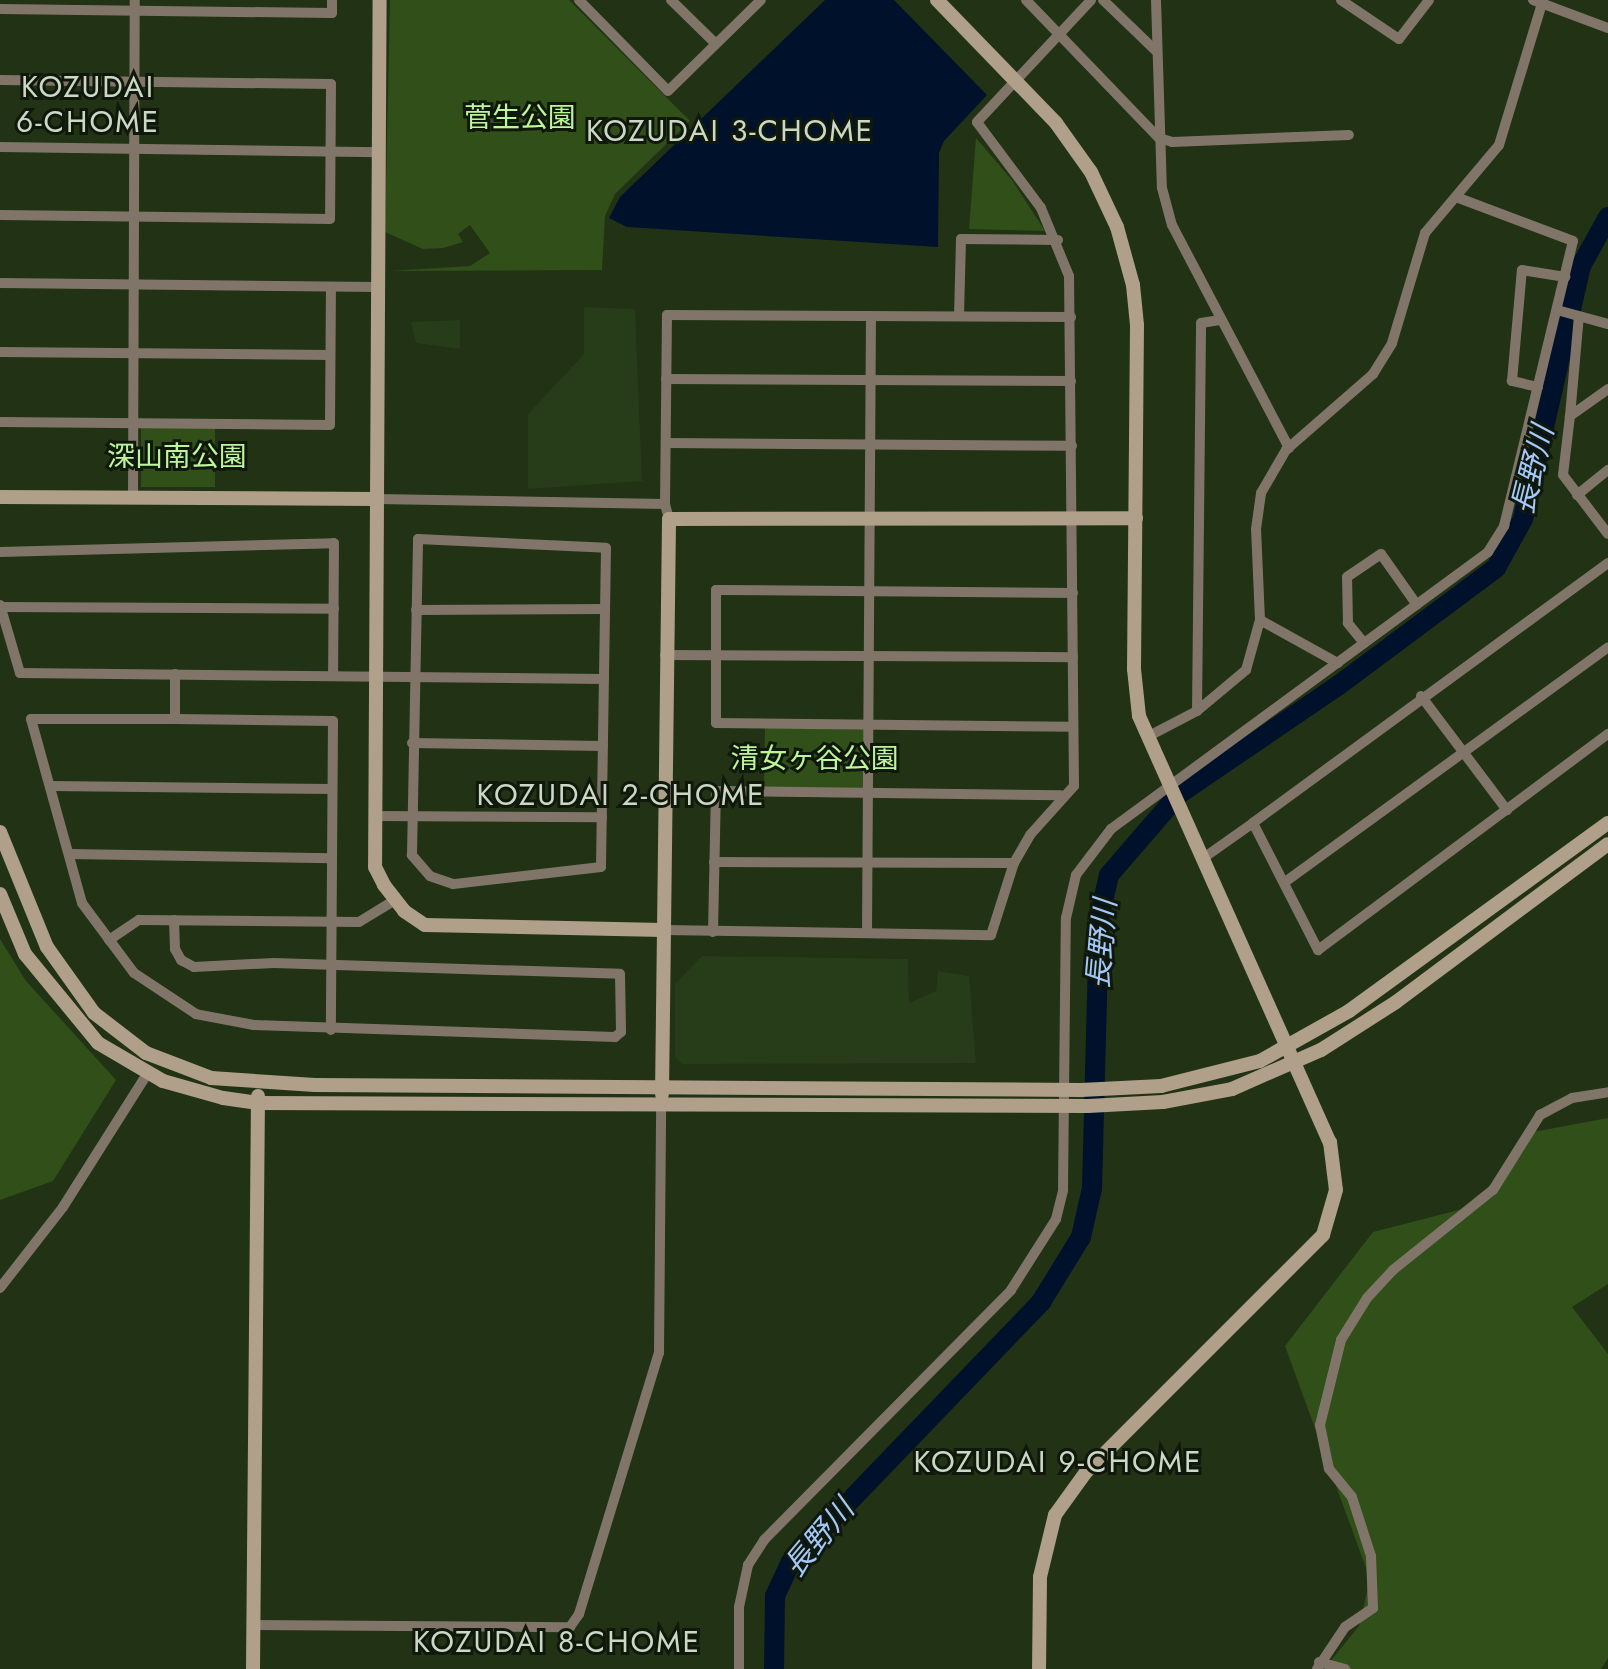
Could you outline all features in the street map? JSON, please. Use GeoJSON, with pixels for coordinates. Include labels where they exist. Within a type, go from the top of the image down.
{"type":"FeatureCollection","features":[{"type":"Feature","properties":{"kind":"street"},"geometry":{"type":"LineString","coordinates":[[0,9],[135,5],[332,13],[332,0]]}},
{"type":"Feature","properties":{"kind":"street"},"geometry":{"type":"LineString","coordinates":[[380,0],[374,816],[375,867],[395,900],[425,925],[465,930],[991,935],[1014,863],[1061,795],[1074,786],[1071,317],[1069,276],[1058,240],[1041,208],[977,122],[1091,0]]}},
{"type":"Feature","properties":{"kind":"street"},"geometry":{"type":"LineString","coordinates":[[579,0],[668,91],[761,0]]}},
{"type":"Feature","properties":{"kind":"street"},"geometry":{"type":"LineString","coordinates":[[671,0],[715,43]]}},
{"type":"Feature","properties":{"kind":"street"},"geometry":{"type":"LineString","coordinates":[[937,0],[1056,123],[1091,172],[1126,257],[1137,325],[1135,687],[1149,742],[1330,1142],[1336,1190],[1323,1235],[1086,1472],[1055,1515],[1040,1577],[1039,1669]]}},
{"type":"Feature","properties":{"kind":"street"},"geometry":{"type":"LineString","coordinates":[[1026,0],[1159,138],[1172,142],[1349,135]]}},
{"type":"Feature","properties":{"kind":"street"},"geometry":{"type":"LineString","coordinates":[[1103,0],[1157,52]]}},
{"type":"Feature","properties":{"kind":"street"},"geometry":{"type":"LineString","coordinates":[[1156,0],[1162,188],[1172,225],[1289,448]]}},
{"type":"Feature","properties":{"kind":"street"},"geometry":{"type":"LineString","coordinates":[[1341,0],[1399,39],[1429,0]]}},
{"type":"Feature","properties":{"kind":"street"},"geometry":{"type":"LineString","coordinates":[[1149,742],[1197,711],[1246,670],[1260,620],[1256,529],[1261,493],[1289,448],[1373,374],[1392,343],[1425,233],[1499,145],[1540,1],[1608,28]]}},
{"type":"Feature","properties":{"kind":"street"},"geometry":{"type":"LineString","coordinates":[[133,495],[135,5]]}},
{"type":"Feature","properties":{"kind":"street"},"geometry":{"type":"LineString","coordinates":[[0,80],[331,84],[330,219],[0,215]]}},
{"type":"Feature","properties":{"kind":"street"},"geometry":{"type":"LineString","coordinates":[[0,147],[379,152]]}},
{"type":"Feature","properties":{"kind":"street"},"geometry":{"type":"LineString","coordinates":[[739,1669],[739,1607],[748,1565],[764,1540],[1011,1290],[1056,1219],[1063,1190],[1066,918],[1076,875],[1111,829],[1488,552],[1504,526],[1573,241],[1456,197]]}},
{"type":"Feature","properties":{"kind":"street"},"geometry":{"type":"LineString","coordinates":[[959,316],[961,239],[1058,240]]}},
{"type":"Feature","properties":{"kind":"street"},"geometry":{"type":"LineString","coordinates":[[1538,387],[1512,381],[1522,270],[1565,277]]}},
{"type":"Feature","properties":{"kind":"street"},"geometry":{"type":"LineString","coordinates":[[0,283],[377,287]]}},
{"type":"Feature","properties":{"kind":"street"},"geometry":{"type":"LineString","coordinates":[[0,422],[330,425],[331,287]]}},
{"type":"Feature","properties":{"kind":"street"},"geometry":{"type":"LineString","coordinates":[[1557,310],[1608,324]]}},
{"type":"Feature","properties":{"kind":"street"},"geometry":{"type":"LineString","coordinates":[[253,1625],[570,1627],[579,1614],[659,1353],[669,519],[665,504],[667,315],[1071,317]]}},
{"type":"Feature","properties":{"kind":"street"},"geometry":{"type":"LineString","coordinates":[[867,933],[871,316]]}},
{"type":"Feature","properties":{"kind":"street"},"geometry":{"type":"LineString","coordinates":[[1579,316],[1563,475],[1608,534]]}},
{"type":"Feature","properties":{"kind":"street"},"geometry":{"type":"LineString","coordinates":[[1197,711],[1201,323],[1220,320]]}},
{"type":"Feature","properties":{"kind":"street"},"geometry":{"type":"LineString","coordinates":[[0,352],[330,355]]}},
{"type":"Feature","properties":{"kind":"street"},"geometry":{"type":"LineString","coordinates":[[666,379],[1071,381]]}},
{"type":"Feature","properties":{"kind":"street"},"geometry":{"type":"LineString","coordinates":[[1570,416],[1608,389]]}},
{"type":"Feature","properties":{"kind":"street"},"geometry":{"type":"LineString","coordinates":[[667,443],[1072,446]]}},
{"type":"Feature","properties":{"kind":"street"},"geometry":{"type":"LineString","coordinates":[[1577,495],[1608,470]]}},
{"type":"Feature","properties":{"kind":"street"},"geometry":{"type":"LineString","coordinates":[[0,497],[133,495],[665,504]]}},
{"type":"Feature","properties":{"kind":"street"},"geometry":{"type":"LineString","coordinates":[[669,519],[1136,518]]}},
{"type":"Feature","properties":{"kind":"street"},"geometry":{"type":"LineString","coordinates":[[418,539],[606,548],[605,609],[601,867],[453,884],[430,876],[412,855],[410,814],[418,539]]}},
{"type":"Feature","properties":{"kind":"street"},"geometry":{"type":"LineString","coordinates":[[0,552],[334,543],[333,676]]}},
{"type":"Feature","properties":{"kind":"street"},"geometry":{"type":"LineString","coordinates":[[1364,643],[1348,623],[1347,577],[1381,554],[1417,605]]}},
{"type":"Feature","properties":{"kind":"street"},"geometry":{"type":"LineString","coordinates":[[1202,859],[1421,696],[1608,563]]}},
{"type":"Feature","properties":{"kind":"street"},"geometry":{"type":"LineString","coordinates":[[1073,593],[716,590],[716,723],[1073,727]]}},
{"type":"Feature","properties":{"kind":"street"},"geometry":{"type":"LineString","coordinates":[[334,609],[0,606],[20,673],[604,679]]}},
{"type":"Feature","properties":{"kind":"street"},"geometry":{"type":"LineString","coordinates":[[416,610],[605,609]]}},
{"type":"Feature","properties":{"kind":"street"},"geometry":{"type":"LineString","coordinates":[[1260,620],[1338,663]]}},
{"type":"Feature","properties":{"kind":"street"},"geometry":{"type":"LineString","coordinates":[[1285,882],[1608,647]]}},
{"type":"Feature","properties":{"kind":"street"},"geometry":{"type":"LineString","coordinates":[[665,655],[1073,657]]}},
{"type":"Feature","properties":{"kind":"street"},"geometry":{"type":"LineString","coordinates":[[175,674],[175,719]]}},
{"type":"Feature","properties":{"kind":"street"},"geometry":{"type":"LineString","coordinates":[[1421,696],[1507,810]]}},
{"type":"Feature","properties":{"kind":"street"},"geometry":{"type":"LineString","coordinates":[[174,920],[175,949],[181,960],[194,967],[331,965],[620,974],[621,1032],[615,1037],[331,1030],[196,1014],[134,973],[82,903],[31,719],[333,721],[332,789],[332,923],[331,965],[331,1030]]}},
{"type":"Feature","properties":{"kind":"street"},"geometry":{"type":"LineString","coordinates":[[1253,823],[1318,950],[1608,734]]}},
{"type":"Feature","properties":{"kind":"street"},"geometry":{"type":"LineString","coordinates":[[412,743],[603,746]]}},
{"type":"Feature","properties":{"kind":"street"},"geometry":{"type":"LineString","coordinates":[[50,786],[332,789]]}},
{"type":"Feature","properties":{"kind":"street"},"geometry":{"type":"LineString","coordinates":[[713,932],[716,791],[1061,795]]}},
{"type":"Feature","properties":{"kind":"street"},"geometry":{"type":"LineString","coordinates":[[374,816],[602,817]]}},
{"type":"Feature","properties":{"kind":"street"},"geometry":{"type":"LineString","coordinates":[[0,832],[47,947],[94,1013],[124,1041],[164,1063],[211,1078],[258,1084],[952,1089],[1161,1086],[1227,1072],[1288,1046],[1349,1011],[1608,823]]}},
{"type":"Feature","properties":{"kind":"street"},"geometry":{"type":"LineString","coordinates":[[0,894],[25,954],[98,1043],[147,1074],[196,1091],[257,1103],[661,1102],[953,1107],[1163,1102],[1232,1089],[1296,1063],[1396,1002],[1608,844]]}},
{"type":"Feature","properties":{"kind":"street"},"geometry":{"type":"LineString","coordinates":[[69,854],[332,858]]}},
{"type":"Feature","properties":{"kind":"street"},"geometry":{"type":"LineString","coordinates":[[714,862],[1014,863]]}},
{"type":"Feature","properties":{"kind":"street"},"geometry":{"type":"LineString","coordinates":[[109,940],[139,920],[359,922],[395,900]]}},
{"type":"Feature","properties":{"kind":"street"},"geometry":{"type":"LineString","coordinates":[[0,1288],[63,1207],[147,1074]]}},
{"type":"Feature","properties":{"kind":"street"},"geometry":{"type":"LineString","coordinates":[[253,1669],[258,1084]]}},
{"type":"Feature","properties":{"kind":"street"},"geometry":{"type":"LineString","coordinates":[[1345,1669],[1318,1666],[1345,1627],[1373,1608],[1371,1556],[1352,1497],[1329,1469],[1320,1425],[1341,1340],[1367,1298],[1393,1270],[1493,1190],[1540,1115],[1572,1098],[1608,1092]]}},
{"type":"Feature","properties":{"kind":"shaded area"},"geometry":{"type":"Polygon","coordinates":[[[584,307],[635,309],[642,481],[528,489],[528,414],[584,354],[584,307]]]}},
{"type":"Feature","properties":{"kind":"shaded area"},"geometry":{"type":"Polygon","coordinates":[[[460,320],[460,349],[416,343],[411,322],[460,320]]]}},
{"type":"Feature","properties":{"kind":"shaded area"},"geometry":{"type":"Polygon","coordinates":[[[702,956],[908,959],[909,1003],[936,991],[938,971],[969,976],[976,1063],[682,1064],[675,1057],[675,984],[702,956]]]}},
{"type":"Feature","properties":{"kind":"green space","name":"菅生公園"},"geometry":{"type":"Polygon","coordinates":[[[390,0],[569,0],[690,121],[615,194],[605,216],[602,270],[390,271],[470,266],[490,253],[470,225],[458,234],[463,242],[443,248],[423,249],[385,232],[390,0]]]}},
{"type":"Feature","properties":{"kind":"green space"},"geometry":{"type":"Polygon","coordinates":[[[976,138],[1012,180],[1045,231],[969,229],[976,138]]]}},
{"type":"Feature","properties":{"kind":"green space","name":"深山南公園"},"geometry":{"type":"Polygon","coordinates":[[[141,428],[215,428],[215,487],[141,487],[141,428]]]}},
{"type":"Feature","properties":{"kind":"green space","name":"清女ヶ谷公園"},"geometry":{"type":"Polygon","coordinates":[[[765,728],[866,730],[865,789],[764,787],[765,728]]]}},
{"type":"Feature","properties":{"kind":"green space"},"geometry":{"type":"Polygon","coordinates":[[[0,939],[26,981],[116,1080],[53,1181],[0,1200],[0,939]]]}},
{"type":"Feature","properties":{"kind":"green space"},"geometry":{"type":"Polygon","coordinates":[[[1608,1118],[1608,1284],[1572,1307],[1608,1354],[1608,1658],[1601,1669],[1324,1669],[1359,1626],[1370,1579],[1285,1346],[1373,1232],[1482,1204],[1533,1132],[1608,1118]]]}},
{"type":"Feature","properties":{"kind":"water"},"geometry":{"type":"Polygon","coordinates":[[[825,0],[894,0],[987,95],[944,141],[939,153],[938,247],[627,227],[609,218],[620,197],[825,0]]]}},
{"type":"Feature","properties":{"kind":"waterway","name":"長野川"},"geometry":{"type":"LineString","coordinates":[[774,1669],[775,1596],[791,1562],[1041,1302],[1081,1237],[1092,1188],[1099,918],[1109,875],[1179,794],[1339,685],[1496,568],[1523,519],[1581,266],[1608,217]]}},
{"type":"Feature","properties":{"kind":"district","name":"KOZUDAI 6-CHOME"},"geometry":{"type":"Point","coordinates":[88,104]}},
{"type":"Feature","properties":{"kind":"district","name":"KOZUDAI 3-CHOME"},"geometry":{"type":"Point","coordinates":[730,131]}},
{"type":"Feature","properties":{"kind":"district","name":"KOZUDAI 2-CHOME"},"geometry":{"type":"Point","coordinates":[621,795]}},
{"type":"Feature","properties":{"kind":"district","name":"KOZUDAI 9-CHOME"},"geometry":{"type":"Point","coordinates":[1058,1462]}},
{"type":"Feature","properties":{"kind":"district","name":"KOZUDAI 8-CHOME"},"geometry":{"type":"Point","coordinates":[557,1642]}}]}
